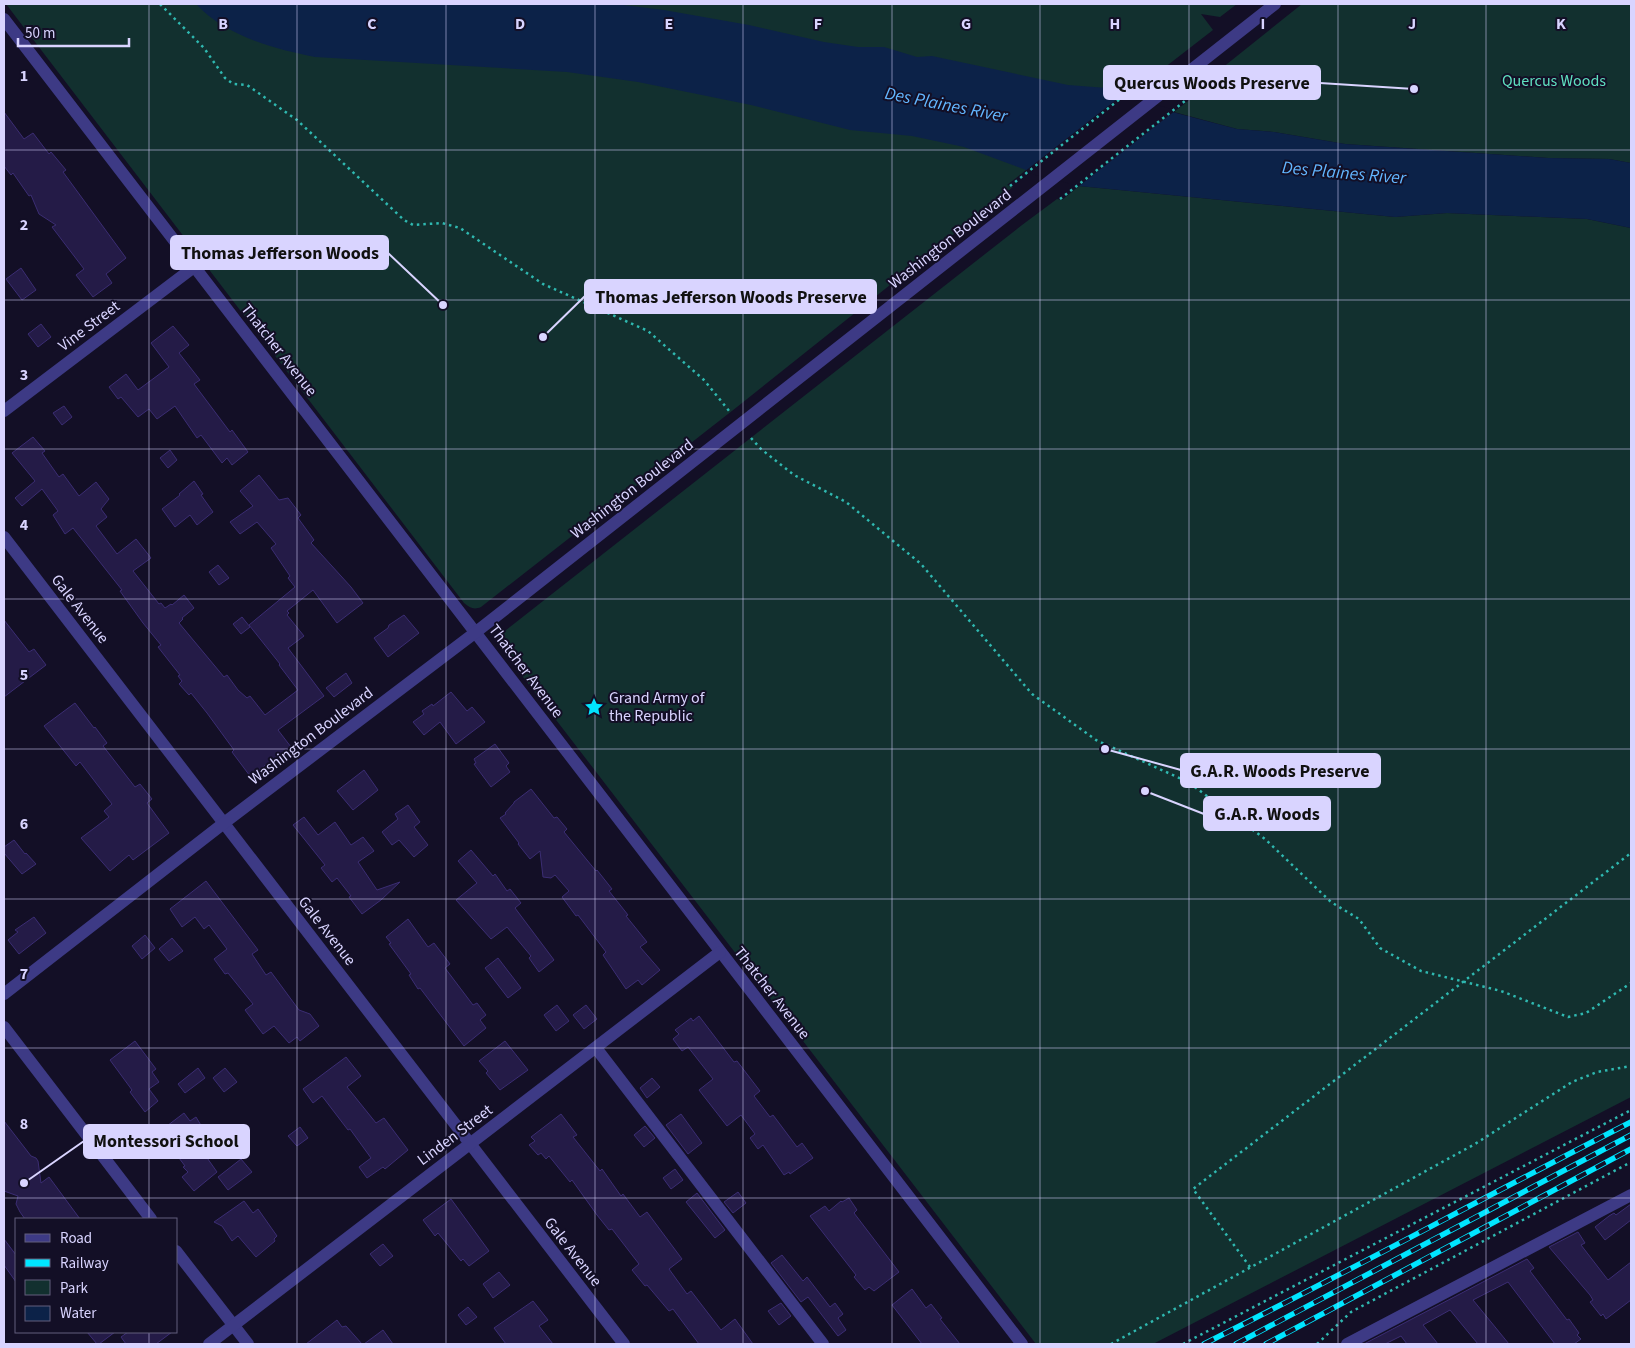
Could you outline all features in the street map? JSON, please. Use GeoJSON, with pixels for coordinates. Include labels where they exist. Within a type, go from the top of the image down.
{"type":"FeatureCollection","features":[{"type":"Feature","properties":{"kind":"street","name":"Washington Boulevard"},"geometry":{"type":"LineString","coordinates":[[4,994],[224,823],[476,632],[1275,4]]}},
{"type":"Feature","properties":{"kind":"street","name":"Thatcher Avenue"},"geometry":{"type":"LineString","coordinates":[[4,19],[1022,1344]]}},
{"type":"Feature","properties":{"kind":"street","name":"Vine Street"},"geometry":{"type":"LineString","coordinates":[[4,411],[194,267]]}},
{"type":"Feature","properties":{"kind":"street","name":"Gale Avenue"},"geometry":{"type":"LineString","coordinates":[[4,537],[624,1344]]}},
{"type":"Feature","properties":{"kind":"street","name":"Linden Street"},"geometry":{"type":"LineString","coordinates":[[209,1344],[720,952]]}},
{"type":"Feature","properties":{"kind":"street"},"geometry":{"type":"LineString","coordinates":[[4,1027],[151,1218]]}},
{"type":"Feature","properties":{"kind":"street"},"geometry":{"type":"LineString","coordinates":[[596,1048],[824,1344]]}},
{"type":"Feature","properties":{"kind":"street"},"geometry":{"type":"LineString","coordinates":[[1347,1344],[1631,1195]]}},
{"type":"Feature","properties":{"kind":"street"},"geometry":{"type":"LineString","coordinates":[[178,1255],[248,1344]]}},
{"type":"Feature","properties":{"kind":"path"},"geometry":{"type":"LineString","coordinates":[[160,4],[204,48],[224,78],[233,84],[247,85],[297,120],[404,220],[413,224],[442,223],[460,228],[543,284],[648,331],[704,380],[730,412]]}},
{"type":"Feature","properties":{"kind":"path"},"geometry":{"type":"LineString","coordinates":[[1010,186],[1139,84]]}},
{"type":"Feature","properties":{"kind":"path"},"geometry":{"type":"LineString","coordinates":[[1060,199],[1190,97]]}},
{"type":"Feature","properties":{"kind":"path"},"geometry":{"type":"LineString","coordinates":[[751,438],[761,449],[794,475],[846,502],[921,564],[1032,694],[1096,740],[1188,782],[1265,839],[1331,902],[1359,919],[1380,948],[1422,970],[1501,990],[1568,1017],[1586,1013],[1631,983]]}},
{"type":"Feature","properties":{"kind":"path"},"geometry":{"type":"LineString","coordinates":[[1250,1267],[1193,1189],[1631,853]]}},
{"type":"Feature","properties":{"kind":"path"},"geometry":{"type":"LineString","coordinates":[[1111,1344],[1475,1144],[1572,1082],[1597,1072],[1631,1066]]}},
{"type":"Feature","properties":{"kind":"path"},"geometry":{"type":"LineString","coordinates":[[1183,1344],[1631,1110]]}},
{"type":"Feature","properties":{"kind":"path"},"geometry":{"type":"LineString","coordinates":[[1317,1344],[1351,1312],[1631,1162]]}},
{"type":"Feature","properties":{"kind":"green space"},"geometry":{"type":"Polygon","coordinates":[[[6,4],[1237,4],[1220,17],[1201,14],[1213,30],[1142,85],[1136,84],[1007,185],[1013,187],[737,407],[481,607],[474,608],[464,603],[6,4]]]}},
{"type":"Feature","properties":{"kind":"green space","name":"Quercus Woods"},"geometry":{"type":"Polygon","coordinates":[[[1302,4],[1631,4],[1631,163],[1609,159],[1548,158],[1345,144],[1274,132],[1237,129],[1174,112],[1192,98],[1187,96],[1302,4]]]}},
{"type":"Feature","properties":{"kind":"green space"},"geometry":{"type":"Polygon","coordinates":[[[1079,186],[1395,217],[1447,213],[1587,219],[1631,228],[1631,1097],[1153,1344],[1036,1344],[500,647],[499,640],[501,634],[1022,225],[1057,199],[1062,200],[1079,186]]]}},
{"type":"Feature","properties":{"kind":"water","name":"Des Plaines River"},"geometry":{"type":"Polygon","coordinates":[[[196,4],[615,4],[664,10],[749,25],[824,42],[858,47],[884,47],[917,57],[932,56],[1068,85],[1107,88],[1119,98],[1237,129],[1274,132],[1345,144],[1548,158],[1609,159],[1631,163],[1631,228],[1587,219],[1447,213],[1395,217],[1079,186],[1026,170],[964,147],[912,136],[850,130],[751,105],[638,82],[567,72],[315,57],[251,40],[221,25],[196,4]]]}},
{"type":"Feature","properties":{"kind":"pier"},"geometry":{"type":"Polygon","coordinates":[[[1121,96],[1176,110],[1079,186],[1024,172],[1121,96]]]}},
{"type":"Feature","properties":{"kind":"building"},"geometry":{"type":"Polygon","coordinates":[[[4,112],[24,139],[33,133],[49,154],[51,152],[66,170],[63,172],[126,258],[106,274],[112,283],[93,297],[76,275],[84,269],[52,227],[56,225],[39,214],[31,195],[29,196],[13,173],[11,175],[4,166],[4,112]]]}},
{"type":"Feature","properties":{"kind":"building"},"geometry":{"type":"Polygon","coordinates":[[[21,268],[36,290],[22,300],[6,279],[21,268]]]}},
{"type":"Feature","properties":{"kind":"building"},"geometry":{"type":"Polygon","coordinates":[[[41,324],[51,337],[38,347],[28,334],[41,324]]]}},
{"type":"Feature","properties":{"kind":"building"},"geometry":{"type":"Polygon","coordinates":[[[173,326],[189,345],[179,353],[200,380],[194,384],[230,432],[232,430],[248,452],[232,465],[227,458],[222,463],[201,435],[197,438],[175,406],[157,419],[149,409],[138,417],[121,397],[118,399],[109,387],[126,374],[138,390],[169,367],[151,343],[173,326]]]}},
{"type":"Feature","properties":{"kind":"building"},"geometry":{"type":"Polygon","coordinates":[[[64,406],[72,417],[62,425],[53,413],[64,406]]]}},
{"type":"Feature","properties":{"kind":"building"},"geometry":{"type":"Polygon","coordinates":[[[33,437],[45,451],[42,453],[59,477],[63,474],[79,496],[96,482],[109,499],[101,509],[107,517],[96,526],[117,554],[136,539],[151,558],[133,571],[159,604],[161,603],[165,608],[184,595],[194,608],[179,623],[224,677],[227,675],[238,690],[247,698],[250,696],[265,715],[298,690],[249,625],[295,587],[288,578],[290,576],[271,548],[276,544],[257,522],[240,534],[230,522],[253,506],[240,491],[259,475],[279,500],[288,498],[301,515],[298,518],[314,540],[311,543],[363,603],[337,623],[313,590],[287,611],[289,613],[287,615],[304,636],[288,648],[324,696],[278,730],[291,747],[250,776],[207,713],[191,693],[189,695],[179,684],[182,681],[178,676],[180,675],[158,647],[161,645],[120,591],[122,590],[73,528],[65,534],[53,515],[58,511],[42,489],[22,506],[15,498],[35,481],[12,453],[33,437]]]}},
{"type":"Feature","properties":{"kind":"building"},"geometry":{"type":"Polygon","coordinates":[[[170,450],[177,460],[168,468],[160,458],[170,450]]]}},
{"type":"Feature","properties":{"kind":"building"},"geometry":{"type":"Polygon","coordinates":[[[194,481],[213,512],[197,525],[190,515],[175,527],[162,509],[194,481]]]}},
{"type":"Feature","properties":{"kind":"building"},"geometry":{"type":"Polygon","coordinates":[[[218,565],[229,578],[219,585],[209,572],[218,565]]]}},
{"type":"Feature","properties":{"kind":"building"},"geometry":{"type":"Polygon","coordinates":[[[404,615],[419,633],[388,657],[374,638],[404,615]]]}},
{"type":"Feature","properties":{"kind":"building"},"geometry":{"type":"Polygon","coordinates":[[[242,617],[250,627],[241,634],[233,624],[242,617]]]}},
{"type":"Feature","properties":{"kind":"building"},"geometry":{"type":"Polygon","coordinates":[[[4,620],[29,652],[34,649],[46,665],[4,697],[4,620]]]}},
{"type":"Feature","properties":{"kind":"building"},"geometry":{"type":"Polygon","coordinates":[[[346,673],[352,683],[334,697],[326,688],[346,673]]]}},
{"type":"Feature","properties":{"kind":"building"},"geometry":{"type":"Polygon","coordinates":[[[451,692],[467,711],[472,707],[485,722],[456,744],[440,722],[424,735],[413,722],[424,714],[422,711],[432,704],[433,706],[451,692]]]}},
{"type":"Feature","properties":{"kind":"building"},"geometry":{"type":"Polygon","coordinates":[[[75,703],[107,743],[103,746],[135,787],[140,784],[152,799],[147,803],[169,833],[133,860],[129,855],[110,871],[81,838],[109,817],[104,811],[112,804],[80,762],[76,766],[44,726],[75,703]]]}},
{"type":"Feature","properties":{"kind":"building"},"geometry":{"type":"Polygon","coordinates":[[[495,744],[509,763],[506,766],[510,772],[491,787],[474,764],[476,763],[474,759],[495,744]]]}},
{"type":"Feature","properties":{"kind":"building"},"geometry":{"type":"Polygon","coordinates":[[[364,770],[378,790],[353,810],[337,791],[364,770]]]}},
{"type":"Feature","properties":{"kind":"building"},"geometry":{"type":"Polygon","coordinates":[[[531,789],[554,818],[557,817],[567,829],[564,832],[612,889],[609,891],[647,942],[640,947],[660,970],[642,985],[638,980],[626,989],[603,955],[606,952],[562,897],[569,891],[555,875],[551,878],[543,877],[540,851],[530,859],[500,818],[506,814],[514,802],[531,789]]]}},
{"type":"Feature","properties":{"kind":"building"},"geometry":{"type":"Polygon","coordinates":[[[408,805],[420,822],[414,827],[428,845],[414,857],[399,840],[392,845],[382,832],[398,819],[395,814],[408,805]]]}},
{"type":"Feature","properties":{"kind":"building"},"geometry":{"type":"Polygon","coordinates":[[[304,817],[318,835],[335,822],[351,845],[363,837],[374,851],[358,862],[377,890],[400,882],[381,900],[362,914],[337,878],[332,882],[321,868],[325,865],[293,825],[304,817]]]}},
{"type":"Feature","properties":{"kind":"building"},"geometry":{"type":"Polygon","coordinates":[[[14,840],[36,864],[22,874],[4,853],[4,847],[14,840]]]}},
{"type":"Feature","properties":{"kind":"building"},"geometry":{"type":"Polygon","coordinates":[[[471,850],[493,876],[495,874],[507,891],[510,889],[521,903],[515,908],[554,960],[539,972],[529,958],[531,956],[507,927],[491,939],[456,900],[477,883],[458,861],[471,850]]]}},
{"type":"Feature","properties":{"kind":"building"},"geometry":{"type":"Polygon","coordinates":[[[206,881],[258,950],[252,954],[266,975],[271,972],[299,1010],[310,1014],[319,1026],[300,1041],[297,1037],[289,1043],[274,1026],[263,1034],[245,1010],[253,1004],[228,973],[225,974],[214,959],[227,949],[209,925],[204,929],[195,917],[182,927],[170,909],[206,881]]]}},
{"type":"Feature","properties":{"kind":"building"},"geometry":{"type":"Polygon","coordinates":[[[34,917],[46,933],[19,954],[8,940],[18,932],[15,930],[34,917]]]}},
{"type":"Feature","properties":{"kind":"building"},"geometry":{"type":"Polygon","coordinates":[[[408,919],[428,947],[434,943],[450,964],[445,968],[473,1005],[477,1003],[486,1015],[480,1020],[486,1028],[464,1046],[420,988],[418,989],[409,975],[411,974],[389,944],[391,943],[386,937],[408,919]]]}},
{"type":"Feature","properties":{"kind":"building"},"geometry":{"type":"Polygon","coordinates":[[[145,935],[155,948],[142,959],[132,946],[145,935]]]}},
{"type":"Feature","properties":{"kind":"building"},"geometry":{"type":"Polygon","coordinates":[[[172,938],[183,951],[169,961],[159,949],[172,938]]]}},
{"type":"Feature","properties":{"kind":"building"},"geometry":{"type":"Polygon","coordinates":[[[498,958],[521,988],[508,998],[485,968],[498,958]]]}},
{"type":"Feature","properties":{"kind":"building"},"geometry":{"type":"Polygon","coordinates":[[[557,1005],[569,1021],[556,1031],[544,1015],[557,1005]]]}},
{"type":"Feature","properties":{"kind":"building"},"geometry":{"type":"Polygon","coordinates":[[[586,1005],[597,1019],[584,1029],[573,1015],[586,1005]]]}},
{"type":"Feature","properties":{"kind":"building"},"geometry":{"type":"Polygon","coordinates":[[[699,1016],[734,1062],[737,1061],[760,1091],[754,1096],[770,1117],[773,1115],[797,1147],[802,1143],[813,1158],[790,1174],[789,1172],[784,1175],[763,1145],[758,1149],[750,1138],[755,1134],[741,1115],[727,1126],[699,1090],[713,1079],[688,1047],[682,1051],[673,1039],[679,1034],[675,1030],[691,1018],[693,1021],[699,1016]]]}},
{"type":"Feature","properties":{"kind":"building"},"geometry":{"type":"Polygon","coordinates":[[[135,1041],[156,1069],[152,1072],[159,1082],[149,1089],[158,1101],[145,1112],[110,1060],[135,1041]]]}},
{"type":"Feature","properties":{"kind":"building"},"geometry":{"type":"Polygon","coordinates":[[[505,1041],[528,1070],[500,1090],[479,1061],[505,1041]]]}},
{"type":"Feature","properties":{"kind":"building"},"geometry":{"type":"Polygon","coordinates":[[[346,1057],[361,1076],[347,1087],[376,1123],[384,1118],[408,1150],[385,1169],[383,1167],[367,1178],[359,1167],[371,1158],[350,1129],[348,1130],[322,1096],[313,1103],[303,1089],[346,1057]]]}},
{"type":"Feature","properties":{"kind":"building"},"geometry":{"type":"Polygon","coordinates":[[[198,1068],[205,1078],[185,1093],[178,1084],[198,1068]]]}},
{"type":"Feature","properties":{"kind":"building"},"geometry":{"type":"Polygon","coordinates":[[[225,1068],[237,1082],[224,1092],[213,1078],[225,1068]]]}},
{"type":"Feature","properties":{"kind":"building"},"geometry":{"type":"Polygon","coordinates":[[[652,1078],[660,1087],[647,1098],[640,1088],[652,1078]]]}},
{"type":"Feature","properties":{"kind":"building"},"geometry":{"type":"Polygon","coordinates":[[[184,1113],[190,1121],[196,1117],[202,1127],[191,1135],[217,1172],[194,1191],[182,1177],[188,1172],[183,1167],[185,1166],[170,1146],[165,1149],[157,1139],[161,1136],[159,1132],[184,1113]]]}},
{"type":"Feature","properties":{"kind":"building"},"geometry":{"type":"Polygon","coordinates":[[[561,1114],[577,1135],[573,1137],[600,1171],[602,1169],[621,1196],[623,1194],[640,1217],[647,1212],[682,1259],[669,1269],[687,1294],[691,1291],[721,1330],[735,1319],[753,1344],[699,1344],[673,1309],[669,1311],[647,1285],[645,1286],[632,1270],[639,1264],[612,1229],[609,1230],[597,1215],[572,1180],[570,1182],[549,1156],[546,1159],[541,1153],[538,1155],[529,1145],[535,1141],[531,1137],[561,1114]]]}},
{"type":"Feature","properties":{"kind":"building"},"geometry":{"type":"Polygon","coordinates":[[[681,1114],[702,1143],[688,1154],[666,1125],[681,1114]]]}},
{"type":"Feature","properties":{"kind":"building"},"geometry":{"type":"Polygon","coordinates":[[[4,1121],[31,1156],[38,1161],[41,1183],[49,1177],[79,1218],[24,1218],[16,1204],[18,1196],[4,1191],[4,1121]]]}},
{"type":"Feature","properties":{"kind":"building"},"geometry":{"type":"Polygon","coordinates":[[[645,1126],[655,1138],[644,1147],[634,1135],[645,1126]]]}},
{"type":"Feature","properties":{"kind":"building"},"geometry":{"type":"Polygon","coordinates":[[[300,1127],[308,1138],[297,1146],[288,1136],[300,1127]]]}},
{"type":"Feature","properties":{"kind":"building"},"geometry":{"type":"Polygon","coordinates":[[[241,1159],[252,1172],[228,1190],[218,1177],[241,1159]]]}},
{"type":"Feature","properties":{"kind":"building"},"geometry":{"type":"Polygon","coordinates":[[[675,1169],[683,1180],[671,1189],[663,1178],[675,1169]]]}},
{"type":"Feature","properties":{"kind":"building"},"geometry":{"type":"Polygon","coordinates":[[[738,1192],[746,1203],[733,1213],[724,1202],[738,1192]]]}},
{"type":"Feature","properties":{"kind":"building"},"geometry":{"type":"Polygon","coordinates":[[[697,1193],[725,1230],[715,1238],[686,1202],[697,1193]]]}},
{"type":"Feature","properties":{"kind":"building"},"geometry":{"type":"Polygon","coordinates":[[[849,1198],[857,1210],[854,1213],[899,1272],[874,1291],[869,1287],[865,1290],[854,1277],[856,1275],[810,1216],[825,1206],[829,1211],[841,1201],[849,1198]]]}},
{"type":"Feature","properties":{"kind":"building"},"geometry":{"type":"Polygon","coordinates":[[[451,1199],[489,1251],[469,1266],[463,1259],[461,1261],[438,1233],[435,1236],[423,1220],[451,1199]]]}},
{"type":"Feature","properties":{"kind":"building"},"geometry":{"type":"Polygon","coordinates":[[[244,1201],[253,1213],[258,1209],[277,1236],[274,1239],[275,1241],[256,1257],[238,1236],[232,1241],[222,1226],[214,1222],[244,1201]]]}},
{"type":"Feature","properties":{"kind":"building"},"geometry":{"type":"Polygon","coordinates":[[[1631,1204],[1631,1220],[1605,1240],[1595,1227],[1609,1216],[1614,1213],[1616,1215],[1631,1204]]]}},
{"type":"Feature","properties":{"kind":"building"},"geometry":{"type":"Polygon","coordinates":[[[1578,1232],[1585,1243],[1581,1245],[1608,1280],[1631,1262],[1631,1300],[1606,1319],[1603,1314],[1601,1316],[1590,1302],[1593,1300],[1590,1295],[1549,1247],[1578,1232]]]}},
{"type":"Feature","properties":{"kind":"building"},"geometry":{"type":"Polygon","coordinates":[[[4,1239],[15,1254],[15,1281],[4,1265],[4,1239]]]}},
{"type":"Feature","properties":{"kind":"building"},"geometry":{"type":"Polygon","coordinates":[[[383,1244],[393,1256],[380,1266],[370,1254],[383,1244]]]}},
{"type":"Feature","properties":{"kind":"building"},"geometry":{"type":"Polygon","coordinates":[[[782,1255],[803,1281],[807,1277],[830,1307],[835,1303],[843,1314],[838,1318],[846,1330],[838,1336],[808,1297],[801,1302],[771,1263],[782,1255]]]}},
{"type":"Feature","properties":{"kind":"building"},"geometry":{"type":"Polygon","coordinates":[[[1527,1259],[1534,1268],[1530,1271],[1579,1333],[1577,1335],[1581,1339],[1574,1344],[1555,1344],[1508,1282],[1473,1300],[1509,1344],[1478,1344],[1450,1310],[1423,1325],[1438,1344],[1407,1344],[1401,1336],[1385,1344],[1364,1344],[1527,1259]]]}},
{"type":"Feature","properties":{"kind":"building"},"geometry":{"type":"Polygon","coordinates":[[[499,1272],[510,1285],[493,1298],[483,1284],[499,1272]]]}},
{"type":"Feature","properties":{"kind":"building"},"geometry":{"type":"Polygon","coordinates":[[[912,1289],[926,1308],[931,1304],[942,1318],[940,1319],[960,1344],[922,1344],[892,1305],[912,1289]]]}},
{"type":"Feature","properties":{"kind":"building"},"geometry":{"type":"Polygon","coordinates":[[[533,1301],[548,1320],[539,1326],[553,1344],[506,1344],[494,1328],[533,1301]]]}},
{"type":"Feature","properties":{"kind":"building"},"geometry":{"type":"Polygon","coordinates":[[[781,1303],[791,1316],[779,1325],[768,1311],[781,1303]]]}},
{"type":"Feature","properties":{"kind":"building"},"geometry":{"type":"Polygon","coordinates":[[[468,1307],[477,1317],[466,1325],[458,1315],[468,1307]]]}},
{"type":"Feature","properties":{"kind":"building"},"geometry":{"type":"Polygon","coordinates":[[[337,1320],[342,1327],[346,1326],[362,1344],[306,1344],[337,1320]]]}},
{"type":"Feature","properties":{"kind":"building"},"geometry":{"type":"Polygon","coordinates":[[[383,1330],[393,1344],[364,1344],[383,1330]]]}},
{"type":"Feature","properties":{"kind":"building"},"geometry":{"type":"Polygon","coordinates":[[[88,1333],[114,1333],[99,1344],[88,1333]]]}},
{"type":"Feature","properties":{"kind":"building"},"geometry":{"type":"Polygon","coordinates":[[[127,1333],[171,1333],[156,1344],[126,1344],[121,1337],[127,1333]]]}},
{"type":"Feature","properties":{"kind":"railway"},"geometry":{"type":"LineString","coordinates":[[1204,1344],[1631,1122]]}},
{"type":"Feature","properties":{"kind":"railway"},"geometry":{"type":"LineString","coordinates":[[1236,1344],[1631,1135]]}},
{"type":"Feature","properties":{"kind":"railway"},"geometry":{"type":"LineString","coordinates":[[1266,1344],[1631,1149]]}},
{"type":"Feature","properties":{"kind":"place","name":"Quercus Woods Preserve"},"geometry":{"type":"Point","coordinates":[1414,89]}},
{"type":"Feature","properties":{"kind":"place","name":"Thomas Jefferson Woods"},"geometry":{"type":"Point","coordinates":[443,305]}},
{"type":"Feature","properties":{"kind":"place","name":"Thomas Jefferson Woods Preserve"},"geometry":{"type":"Point","coordinates":[543,337]}},
{"type":"Feature","properties":{"kind":"place","name":"Grand Army of the Republic"},"geometry":{"type":"Point","coordinates":[594,707]}},
{"type":"Feature","properties":{"kind":"place","name":"G.A.R. Woods Preserve"},"geometry":{"type":"Point","coordinates":[1105,749]}},
{"type":"Feature","properties":{"kind":"place","name":"G.A.R. Woods"},"geometry":{"type":"Point","coordinates":[1145,791]}},
{"type":"Feature","properties":{"kind":"place","name":"Montessori School"},"geometry":{"type":"Point","coordinates":[24,1183]}}]}
